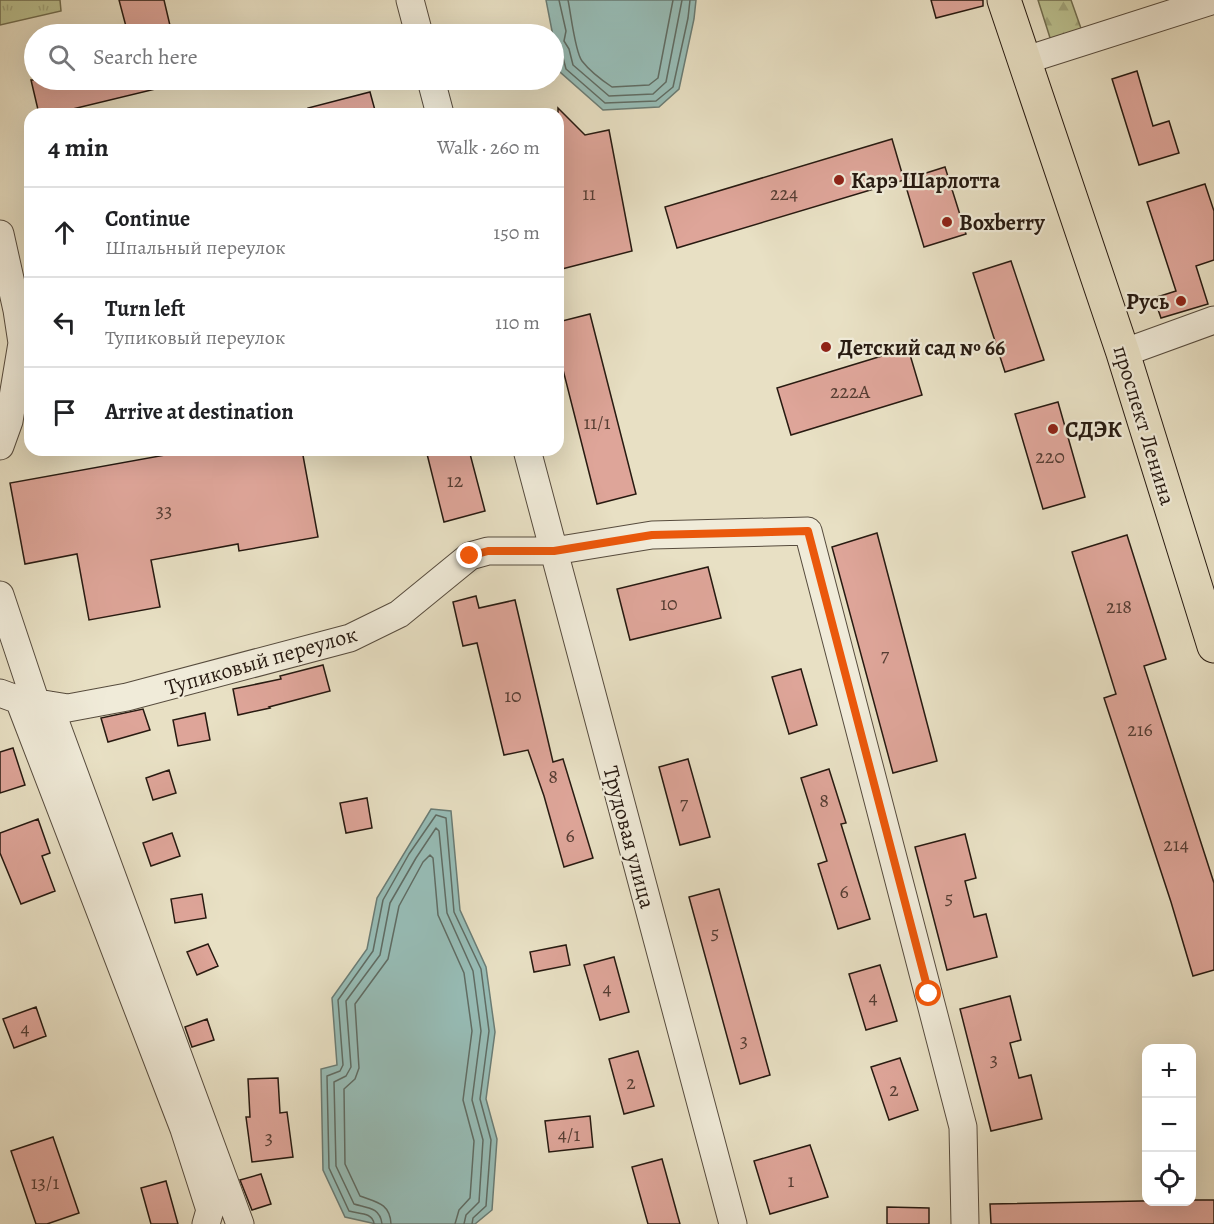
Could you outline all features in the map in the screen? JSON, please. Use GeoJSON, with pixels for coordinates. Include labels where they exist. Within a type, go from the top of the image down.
{"type":"FeatureCollection","features":[{"type":"Feature","properties":{"kind":"main road","name":"проспект Ленина"},"geometry":{"type":"LineString","coordinates":[[1004,0],[1123,353],[1214,646]]}},
{"type":"Feature","properties":{"kind":"street"},"geometry":{"type":"LineString","coordinates":[[410,0],[416,24]]}},
{"type":"Feature","properties":{"kind":"street"},"geometry":{"type":"LineString","coordinates":[[1023,61],[1214,0]]}},
{"type":"Feature","properties":{"kind":"street"},"geometry":{"type":"LineString","coordinates":[[434,90],[438,108]]}},
{"type":"Feature","properties":{"kind":"street"},"geometry":{"type":"LineString","coordinates":[[0,234],[22,343],[9,421],[0,446]]}},
{"type":"Feature","properties":{"kind":"street"},"geometry":{"type":"LineString","coordinates":[[1123,353],[1214,320]]}},
{"type":"Feature","properties":{"kind":"street","name":"Трудовая улица"},"geometry":{"type":"LineString","coordinates":[[529,456],[733,1224]]}},
{"type":"Feature","properties":{"kind":"street","name":"Тупиковый переулок"},"geometry":{"type":"LineString","coordinates":[[26,700],[68,708],[127,697],[350,638],[399,614],[470,556],[488,551],[554,551],[652,535],[808,531],[963,1127],[965,1224]]}},
{"type":"Feature","properties":{"kind":"street"},"geometry":{"type":"LineString","coordinates":[[0,595],[26,700],[184,1129],[210,1210],[206,1224]]}},
{"type":"Feature","properties":{"kind":"street"},"geometry":{"type":"LineString","coordinates":[[26,700],[240,1224]]}},
{"type":"Feature","properties":{"kind":"green space"},"geometry":{"type":"Polygon","coordinates":[[[0,0],[60,0],[61,11],[0,25],[0,0]]]}},
{"type":"Feature","properties":{"kind":"green space"},"geometry":{"type":"Polygon","coordinates":[[[1038,0],[1071,0],[1083,34],[1052,44],[1038,0]]]}},
{"type":"Feature","properties":{"kind":"water"},"geometry":{"type":"Polygon","coordinates":[[[546,0],[696,0],[679,89],[659,107],[603,110],[564,76],[564,24],[551,24],[546,0]]]}},
{"type":"Feature","properties":{"kind":"water"},"geometry":{"type":"Polygon","coordinates":[[[431,809],[451,811],[460,910],[486,967],[495,1032],[486,1099],[497,1139],[492,1210],[475,1224],[376,1224],[345,1217],[323,1170],[321,1069],[337,1065],[332,998],[367,949],[377,898],[431,809]]]}},
{"type":"Feature","properties":{"kind":"building"},"geometry":{"type":"Polygon","coordinates":[[[119,0],[164,0],[170,24],[125,24],[119,0]]]}},
{"type":"Feature","properties":{"kind":"building"},"geometry":{"type":"Polygon","coordinates":[[[931,0],[983,0],[983,6],[936,18],[931,0]]]}},
{"type":"Feature","properties":{"kind":"building"},"geometry":{"type":"Polygon","coordinates":[[[1137,71],[1153,126],[1169,121],[1179,153],[1139,165],[1112,79],[1137,71]]]}},
{"type":"Feature","properties":{"kind":"building"},"geometry":{"type":"Polygon","coordinates":[[[33,90],[151,90],[77,108],[38,108],[33,90]]]}},
{"type":"Feature","properties":{"kind":"building"},"geometry":{"type":"Polygon","coordinates":[[[370,92],[374,108],[308,108],[370,92]]]}},
{"type":"Feature","properties":{"kind":"building"},"geometry":{"type":"Polygon","coordinates":[[[564,114],[585,135],[609,130],[632,251],[564,268],[564,114]]]}},
{"type":"Feature","properties":{"kind":"building"},"geometry":{"type":"Polygon","coordinates":[[[892,139],[904,180],[677,248],[665,207],[892,139]]]}},
{"type":"Feature","properties":{"kind":"building"},"geometry":{"type":"Polygon","coordinates":[[[945,167],[966,234],[924,247],[904,180],[945,167]]]}},
{"type":"Feature","properties":{"kind":"building"},"geometry":{"type":"Polygon","coordinates":[[[1205,184],[1214,211],[1214,260],[1196,266],[1208,304],[1161,318],[1154,298],[1176,291],[1147,202],[1205,184]]]}},
{"type":"Feature","properties":{"kind":"building"},"geometry":{"type":"Polygon","coordinates":[[[1011,261],[1044,360],[1005,372],[973,273],[1011,261]]]}},
{"type":"Feature","properties":{"kind":"building"},"geometry":{"type":"Polygon","coordinates":[[[590,314],[636,494],[597,504],[564,374],[564,320],[590,314]]]}},
{"type":"Feature","properties":{"kind":"building"},"geometry":{"type":"Polygon","coordinates":[[[908,348],[922,395],[791,435],[777,388],[908,348]]]}},
{"type":"Feature","properties":{"kind":"building"},"geometry":{"type":"Polygon","coordinates":[[[1058,402],[1085,497],[1043,509],[1015,414],[1058,402]]]}},
{"type":"Feature","properties":{"kind":"building"},"geometry":{"type":"Polygon","coordinates":[[[160,456],[303,456],[318,537],[239,551],[238,544],[151,560],[160,607],[89,620],[77,554],[25,564],[10,483],[160,456]]]}},
{"type":"Feature","properties":{"kind":"building"},"geometry":{"type":"Polygon","coordinates":[[[428,456],[471,456],[485,511],[444,522],[428,456]]]}},
{"type":"Feature","properties":{"kind":"building"},"geometry":{"type":"Polygon","coordinates":[[[877,533],[937,761],[893,773],[832,547],[877,533]]]}},
{"type":"Feature","properties":{"kind":"building"},"geometry":{"type":"Polygon","coordinates":[[[1127,535],[1166,659],[1144,666],[1214,883],[1214,970],[1193,976],[1104,698],[1116,694],[1072,552],[1127,535]]]}},
{"type":"Feature","properties":{"kind":"building"},"geometry":{"type":"Polygon","coordinates":[[[708,567],[721,618],[630,640],[617,589],[708,567]]]}},
{"type":"Feature","properties":{"kind":"building"},"geometry":{"type":"Polygon","coordinates":[[[476,596],[479,608],[515,600],[553,762],[563,759],[593,858],[564,867],[528,750],[504,755],[477,643],[463,646],[453,602],[476,596]]]}},
{"type":"Feature","properties":{"kind":"building"},"geometry":{"type":"Polygon","coordinates":[[[323,665],[330,691],[238,715],[233,689],[281,679],[280,676],[323,665]]]}},
{"type":"Feature","properties":{"kind":"building"},"geometry":{"type":"Polygon","coordinates":[[[801,669],[817,725],[789,734],[772,677],[801,669]]]}},
{"type":"Feature","properties":{"kind":"building"},"geometry":{"type":"Polygon","coordinates":[[[143,709],[150,730],[108,742],[101,718],[143,709]]]}},
{"type":"Feature","properties":{"kind":"building"},"geometry":{"type":"Polygon","coordinates":[[[205,713],[210,740],[178,746],[173,720],[205,713]]]}},
{"type":"Feature","properties":{"kind":"building"},"geometry":{"type":"Polygon","coordinates":[[[13,748],[25,785],[0,793],[0,752],[13,748]]]}},
{"type":"Feature","properties":{"kind":"building"},"geometry":{"type":"Polygon","coordinates":[[[688,759],[710,837],[680,845],[659,767],[688,759]]]}},
{"type":"Feature","properties":{"kind":"building"},"geometry":{"type":"Polygon","coordinates":[[[829,769],[846,823],[841,824],[870,919],[838,929],[818,864],[827,861],[801,778],[829,769]]]}},
{"type":"Feature","properties":{"kind":"building"},"geometry":{"type":"Polygon","coordinates":[[[169,770],[176,793],[153,800],[146,778],[169,770]]]}},
{"type":"Feature","properties":{"kind":"building"},"geometry":{"type":"Polygon","coordinates":[[[367,798],[372,828],[346,833],[340,803],[367,798]]]}},
{"type":"Feature","properties":{"kind":"building"},"geometry":{"type":"Polygon","coordinates":[[[38,819],[50,853],[42,856],[55,891],[21,904],[0,853],[0,833],[38,819]]]}},
{"type":"Feature","properties":{"kind":"building"},"geometry":{"type":"Polygon","coordinates":[[[172,833],[180,856],[151,866],[143,843],[172,833]]]}},
{"type":"Feature","properties":{"kind":"building"},"geometry":{"type":"Polygon","coordinates":[[[965,834],[976,878],[965,881],[974,917],[986,914],[997,957],[947,970],[915,847],[965,834]]]}},
{"type":"Feature","properties":{"kind":"building"},"geometry":{"type":"Polygon","coordinates":[[[719,889],[770,1075],[740,1084],[689,897],[719,889]]]}},
{"type":"Feature","properties":{"kind":"building"},"geometry":{"type":"Polygon","coordinates":[[[202,894],[206,918],[175,923],[171,899],[202,894]]]}},
{"type":"Feature","properties":{"kind":"building"},"geometry":{"type":"Polygon","coordinates":[[[208,944],[218,966],[197,975],[187,952],[208,944]]]}},
{"type":"Feature","properties":{"kind":"building"},"geometry":{"type":"Polygon","coordinates":[[[566,945],[570,965],[534,972],[530,952],[566,945]]]}},
{"type":"Feature","properties":{"kind":"building"},"geometry":{"type":"Polygon","coordinates":[[[614,957],[629,1012],[600,1020],[584,965],[614,957]]]}},
{"type":"Feature","properties":{"kind":"building"},"geometry":{"type":"Polygon","coordinates":[[[880,965],[897,1021],[866,1030],[849,974],[880,965]]]}},
{"type":"Feature","properties":{"kind":"building"},"geometry":{"type":"Polygon","coordinates":[[[1010,996],[1021,1040],[1010,1043],[1019,1078],[1031,1075],[1042,1119],[991,1131],[960,1009],[1010,996]]]}},
{"type":"Feature","properties":{"kind":"building"},"geometry":{"type":"Polygon","coordinates":[[[36,1007],[46,1036],[14,1048],[3,1019],[36,1007]]]}},
{"type":"Feature","properties":{"kind":"building"},"geometry":{"type":"Polygon","coordinates":[[[207,1019],[214,1040],[192,1047],[185,1027],[207,1019]]]}},
{"type":"Feature","properties":{"kind":"building"},"geometry":{"type":"Polygon","coordinates":[[[638,1051],[654,1106],[624,1114],[609,1059],[638,1051]]]}},
{"type":"Feature","properties":{"kind":"building"},"geometry":{"type":"Polygon","coordinates":[[[900,1058],[918,1110],[889,1120],[871,1067],[900,1058]]]}},
{"type":"Feature","properties":{"kind":"building"},"geometry":{"type":"Polygon","coordinates":[[[278,1078],[280,1113],[287,1112],[293,1157],[252,1162],[246,1117],[250,1117],[248,1079],[278,1078]]]}},
{"type":"Feature","properties":{"kind":"building"},"geometry":{"type":"Polygon","coordinates":[[[590,1116],[593,1147],[549,1152],[545,1121],[590,1116]]]}},
{"type":"Feature","properties":{"kind":"building"},"geometry":{"type":"Polygon","coordinates":[[[53,1137],[79,1213],[47,1224],[36,1224],[11,1151],[53,1137]]]}},
{"type":"Feature","properties":{"kind":"building"},"geometry":{"type":"Polygon","coordinates":[[[810,1145],[828,1197],[770,1214],[754,1161],[810,1145]]]}},
{"type":"Feature","properties":{"kind":"building"},"geometry":{"type":"Polygon","coordinates":[[[662,1159],[680,1224],[648,1224],[632,1167],[662,1159]]]}},
{"type":"Feature","properties":{"kind":"building"},"geometry":{"type":"Polygon","coordinates":[[[261,1174],[271,1204],[252,1210],[240,1180],[261,1174]]]}},
{"type":"Feature","properties":{"kind":"building"},"geometry":{"type":"Polygon","coordinates":[[[166,1181],[178,1224],[151,1224],[141,1188],[166,1181]]]}},
{"type":"Feature","properties":{"kind":"building"},"geometry":{"type":"Polygon","coordinates":[[[1196,1200],[1214,1200],[1214,1224],[991,1224],[990,1204],[1142,1201],[1142,1206],[1196,1206],[1196,1200]]]}},
{"type":"Feature","properties":{"kind":"building"},"geometry":{"type":"Polygon","coordinates":[[[887,1207],[929,1208],[929,1224],[887,1224],[887,1207]]]}},
{"type":"Feature","properties":{"kind":"place","name":"Карэ Шарлотта"},"geometry":{"type":"Point","coordinates":[839,180]}},
{"type":"Feature","properties":{"kind":"place","name":"Boxberry"},"geometry":{"type":"Point","coordinates":[947,222]}},
{"type":"Feature","properties":{"kind":"place","name":"Русь"},"geometry":{"type":"Point","coordinates":[1181,301]}},
{"type":"Feature","properties":{"kind":"place","name":"Детский сад № 66"},"geometry":{"type":"Point","coordinates":[826,347]}},
{"type":"Feature","properties":{"kind":"place","name":"СДЭК"},"geometry":{"type":"Point","coordinates":[1053,429]}},
{"type":"Feature","properties":{"kind":"route"},"geometry":{"type":"LineString","coordinates":[[470,556],[488,551],[554,551],[652,535],[808,531],[929,994]]}}]}
